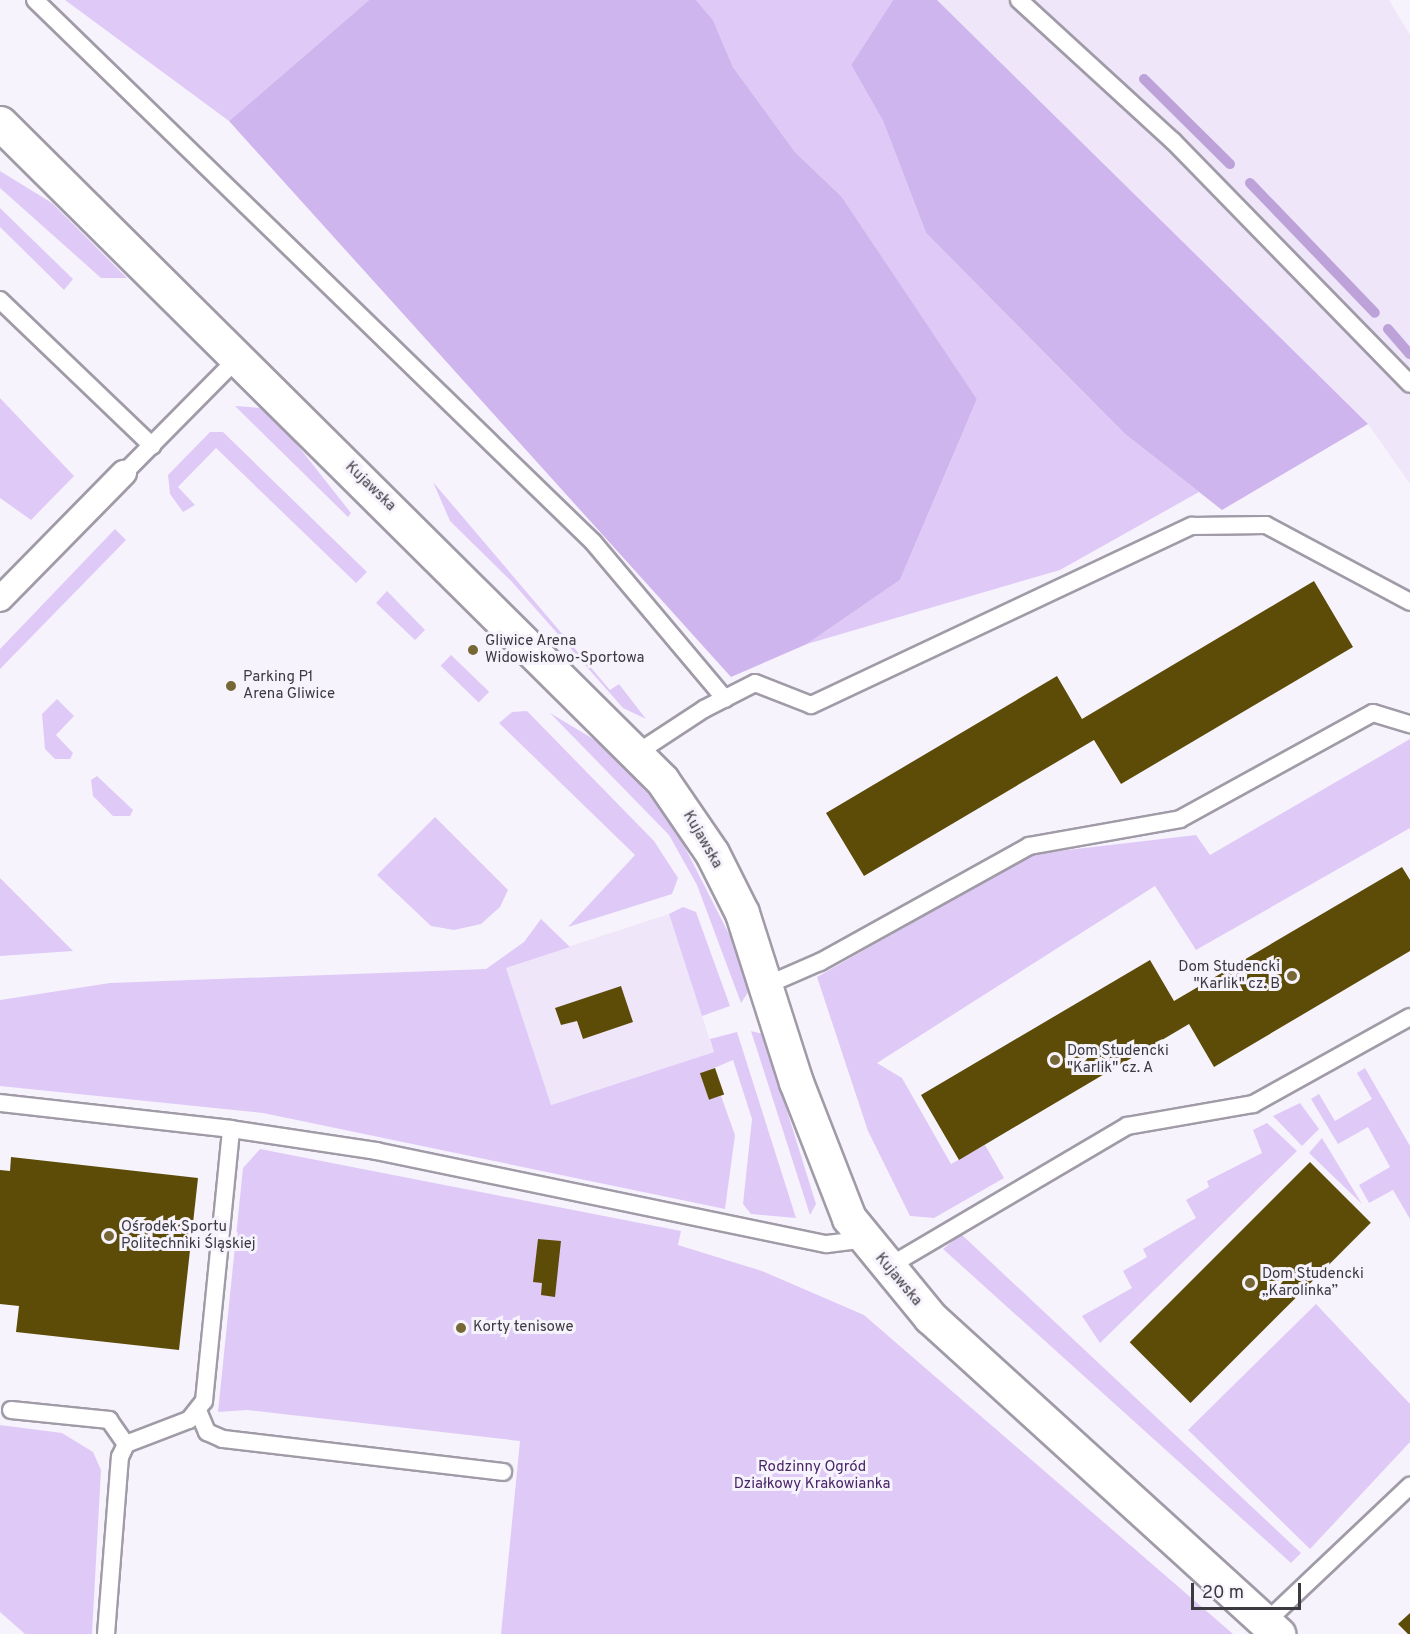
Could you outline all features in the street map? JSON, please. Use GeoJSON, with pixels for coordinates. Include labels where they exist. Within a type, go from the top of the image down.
{"type":"FeatureCollection","features":[{"type":"Feature","properties":{"kind":"street","name":"Kujawska"},"geometry":{"type":"LineString","coordinates":[[0,123],[637,753],[686,810],[712,853],[742,913],[826,1162],[849,1218],[886,1268],[930,1317],[1272,1627]]}},
{"type":"Feature","properties":{"kind":"street"},"geometry":{"type":"LineString","coordinates":[[0,599],[124,473]]}},
{"type":"Feature","properties":{"kind":"lane"},"geometry":{"type":"LineString","coordinates":[[35,0],[593,542],[725,699]]}},
{"type":"Feature","properties":{"kind":"lane"},"geometry":{"type":"LineString","coordinates":[[1019,0],[1173,141],[1410,384]]}},
{"type":"Feature","properties":{"kind":"lane"},"geometry":{"type":"LineString","coordinates":[[0,300],[152,446]]}},
{"type":"Feature","properties":{"kind":"lane"},"geometry":{"type":"LineString","coordinates":[[124,473],[238,358]]}},
{"type":"Feature","properties":{"kind":"lane"},"geometry":{"type":"LineString","coordinates":[[637,753],[754,683],[811,705],[1192,526],[1266,525],[1410,602]]}},
{"type":"Feature","properties":{"kind":"lane"},"geometry":{"type":"LineString","coordinates":[[767,985],[820,962],[1029,846],[1180,819],[1373,713],[1410,724]]}},
{"type":"Feature","properties":{"kind":"lane"},"geometry":{"type":"LineString","coordinates":[[886,1268],[1126,1126],[1253,1104],[1410,1017]]}},
{"type":"Feature","properties":{"kind":"lane"},"geometry":{"type":"LineString","coordinates":[[0,1103],[231,1129],[376,1151],[827,1245],[865,1239]]}},
{"type":"Feature","properties":{"kind":"lane"},"geometry":{"type":"LineString","coordinates":[[231,1129],[207,1390],[199,1413],[207,1432],[223,1439],[503,1472]]}},
{"type":"Feature","properties":{"kind":"lane"},"geometry":{"type":"LineString","coordinates":[[10,1410],[109,1420],[126,1444],[106,1634]]}},
{"type":"Feature","properties":{"kind":"lane"},"geometry":{"type":"LineString","coordinates":[[126,1444],[199,1413]]}},
{"type":"Feature","properties":{"kind":"lane"},"geometry":{"type":"LineString","coordinates":[[1272,1627],[1410,1485]]}},
{"type":"Feature","properties":{"kind":"shaded area"},"geometry":{"type":"Polygon","coordinates":[[[369,0],[696,0],[713,20],[733,67],[795,152],[842,197],[977,399],[900,580],[807,644],[731,677],[229,121],[369,0]]]}},
{"type":"Feature","properties":{"kind":"shaded area"},"geometry":{"type":"Polygon","coordinates":[[[893,0],[937,0],[1368,424],[1222,510],[1125,434],[926,233],[883,121],[851,65],[893,0]]]}},
{"type":"Feature","properties":{"kind":"shaded area"},"geometry":{"type":"Polygon","coordinates":[[[937,0],[1389,0],[1410,35],[1410,484],[1368,424],[937,0]]]}},
{"type":"Feature","properties":{"kind":"shaded area"},"geometry":{"type":"Polygon","coordinates":[[[669,914],[714,1052],[549,1105],[504,967],[669,914]]]}},
{"type":"Feature","properties":{"kind":"green space"},"geometry":{"type":"Polygon","coordinates":[[[65,0],[369,0],[229,121],[65,0]]]}},
{"type":"Feature","properties":{"kind":"green space"},"geometry":{"type":"Polygon","coordinates":[[[696,0],[893,0],[851,65],[883,121],[926,233],[1125,434],[1199,492],[1060,570],[807,644],[900,580],[977,399],[842,197],[795,152],[733,67],[713,20],[696,0]]]}},
{"type":"Feature","properties":{"kind":"green space"},"geometry":{"type":"Polygon","coordinates":[[[0,171],[52,203],[127,278],[101,278],[0,188],[0,171]]]}},
{"type":"Feature","properties":{"kind":"green space"},"geometry":{"type":"Polygon","coordinates":[[[0,208],[73,279],[64,290],[0,227],[0,208]]]}},
{"type":"Feature","properties":{"kind":"green space"},"geometry":{"type":"Polygon","coordinates":[[[0,398],[74,476],[31,520],[0,498],[0,398]]]}},
{"type":"Feature","properties":{"kind":"green space"},"geometry":{"type":"Polygon","coordinates":[[[235,406],[261,408],[291,437],[351,513],[348,517],[235,406]]]}},
{"type":"Feature","properties":{"kind":"green space"},"geometry":{"type":"Polygon","coordinates":[[[210,432],[223,432],[367,572],[356,583],[216,448],[178,487],[195,505],[183,512],[170,494],[168,475],[210,432]]]}},
{"type":"Feature","properties":{"kind":"green space"},"geometry":{"type":"Polygon","coordinates":[[[433,482],[610,690],[619,684],[646,719],[623,708],[512,582],[450,521],[433,482]]]}},
{"type":"Feature","properties":{"kind":"green space"},"geometry":{"type":"Polygon","coordinates":[[[115,529],[126,540],[0,669],[0,649],[115,529]]]}},
{"type":"Feature","properties":{"kind":"green space"},"geometry":{"type":"Polygon","coordinates":[[[387,591],[425,630],[415,640],[376,603],[387,591]]]}},
{"type":"Feature","properties":{"kind":"green space"},"geometry":{"type":"Polygon","coordinates":[[[451,655],[489,692],[479,703],[441,666],[451,655]]]}},
{"type":"Feature","properties":{"kind":"green space"},"geometry":{"type":"Polygon","coordinates":[[[57,699],[74,716],[56,735],[73,753],[70,759],[55,759],[45,749],[42,714],[57,699]]]}},
{"type":"Feature","properties":{"kind":"green space"},"geometry":{"type":"Polygon","coordinates":[[[527,711],[654,841],[678,878],[672,894],[568,927],[635,855],[499,723],[512,712],[527,711]]]}},
{"type":"Feature","properties":{"kind":"green space"},"geometry":{"type":"Polygon","coordinates":[[[550,713],[610,749],[672,822],[731,938],[749,991],[741,1003],[697,885],[669,835],[550,713]]]}},
{"type":"Feature","properties":{"kind":"green space"},"geometry":{"type":"Polygon","coordinates":[[[1410,739],[1410,828],[1196,950],[1155,886],[877,1063],[902,1078],[951,1164],[985,1145],[1004,1178],[934,1218],[910,1216],[868,1131],[817,977],[1033,854],[1196,835],[1210,855],[1410,739]]]}},
{"type":"Feature","properties":{"kind":"green space"},"geometry":{"type":"Polygon","coordinates":[[[97,776],[133,810],[130,816],[113,816],[93,796],[91,780],[97,776]]]}},
{"type":"Feature","properties":{"kind":"green space"},"geometry":{"type":"Polygon","coordinates":[[[435,817],[508,890],[500,907],[481,924],[454,930],[431,926],[377,875],[435,817]]]}},
{"type":"Feature","properties":{"kind":"green space"},"geometry":{"type":"Polygon","coordinates":[[[0,878],[73,951],[0,956],[0,878]]]}},
{"type":"Feature","properties":{"kind":"green space"},"geometry":{"type":"Polygon","coordinates":[[[683,907],[696,912],[730,1006],[702,1016],[669,914],[683,907]]]}},
{"type":"Feature","properties":{"kind":"green space"},"geometry":{"type":"Polygon","coordinates":[[[541,919],[570,947],[506,968],[551,1105],[714,1052],[710,1039],[737,1032],[796,1218],[751,1214],[743,1204],[752,1119],[733,1060],[700,1074],[709,1099],[721,1096],[735,1135],[725,1209],[263,1113],[0,1086],[0,1000],[110,983],[486,969],[524,942],[541,919]]]}},
{"type":"Feature","properties":{"kind":"green space"},"geometry":{"type":"Polygon","coordinates":[[[751,1031],[763,1034],[816,1204],[810,1215],[751,1031]]]}},
{"type":"Feature","properties":{"kind":"green space"},"geometry":{"type":"Polygon","coordinates":[[[1365,1068],[1410,1146],[1410,1219],[1393,1190],[1369,1203],[1359,1185],[1390,1167],[1368,1127],[1338,1144],[1311,1099],[1319,1094],[1335,1121],[1372,1099],[1357,1073],[1365,1068]]]}},
{"type":"Feature","properties":{"kind":"green space"},"geometry":{"type":"Polygon","coordinates":[[[1300,1103],[1319,1129],[1302,1146],[1273,1116],[1300,1103]]]}},
{"type":"Feature","properties":{"kind":"green space"},"geometry":{"type":"Polygon","coordinates":[[[1267,1123],[1297,1151],[1100,1343],[1082,1316],[1132,1288],[1123,1271],[1147,1257],[1143,1249],[1196,1218],[1186,1200],[1209,1187],[1207,1181],[1262,1153],[1253,1130],[1267,1123]]]}},
{"type":"Feature","properties":{"kind":"green space"},"geometry":{"type":"Polygon","coordinates":[[[1322,1138],[1362,1204],[1309,1153],[1322,1138]]]}},
{"type":"Feature","properties":{"kind":"green space","name":"Rodzinny Ogród Działkowy Krakowianka"},"geometry":{"type":"Polygon","coordinates":[[[260,1149],[681,1231],[678,1245],[762,1271],[864,1315],[1233,1634],[501,1634],[520,1441],[247,1410],[218,1412],[243,1168],[260,1149]]]}},
{"type":"Feature","properties":{"kind":"green space"},"geometry":{"type":"Polygon","coordinates":[[[961,1234],[1301,1553],[1291,1563],[943,1249],[961,1234]]]}},
{"type":"Feature","properties":{"kind":"green space"},"geometry":{"type":"Polygon","coordinates":[[[1316,1304],[1410,1404],[1410,1442],[1310,1549],[1188,1430],[1316,1304]]]}},
{"type":"Feature","properties":{"kind":"green space"},"geometry":{"type":"Polygon","coordinates":[[[0,1425],[62,1433],[93,1452],[101,1470],[92,1634],[25,1634],[0,1612],[0,1425]]]}},
{"type":"Feature","properties":{"kind":"building"},"geometry":{"type":"Polygon","coordinates":[[[1314,581],[1353,647],[1121,784],[1094,740],[864,876],[826,813],[1057,676],[1082,719],[1314,581]]]}},
{"type":"Feature","properties":{"kind":"building"},"geometry":{"type":"Polygon","coordinates":[[[1402,867],[1410,880],[1410,951],[1214,1067],[1189,1024],[959,1160],[921,1095],[1150,960],[1174,1001],[1402,867]]]}},
{"type":"Feature","properties":{"kind":"building"},"geometry":{"type":"Polygon","coordinates":[[[621,986],[633,1022],[583,1039],[577,1021],[561,1025],[555,1008],[621,986]]]}},
{"type":"Feature","properties":{"kind":"building"},"geometry":{"type":"Polygon","coordinates":[[[715,1068],[724,1094],[709,1100],[700,1073],[715,1068]]]}},
{"type":"Feature","properties":{"kind":"building","name":"Ośrodek Sportu Politechniki Śląskiej"},"geometry":{"type":"Polygon","coordinates":[[[11,1157],[198,1178],[179,1350],[16,1332],[19,1306],[0,1304],[0,1170],[10,1171],[11,1157]]]}},
{"type":"Feature","properties":{"kind":"building","name":"Dom Studencki „Karolinka”"},"geometry":{"type":"Polygon","coordinates":[[[1310,1162],[1371,1223],[1190,1403],[1130,1342],[1310,1162]]]}},
{"type":"Feature","properties":{"kind":"building"},"geometry":{"type":"Polygon","coordinates":[[[538,1239],[561,1241],[555,1297],[541,1295],[542,1283],[533,1282],[538,1239]]]}},
{"type":"Feature","properties":{"kind":"building"},"geometry":{"type":"Polygon","coordinates":[[[1410,1613],[1410,1634],[1408,1634],[1398,1624],[1410,1613]]]}},
{"type":"Feature","properties":{"kind":"waterway"},"geometry":{"type":"LineString","coordinates":[[1144,79],[1230,164]]}},
{"type":"Feature","properties":{"kind":"waterway"},"geometry":{"type":"LineString","coordinates":[[1250,183],[1375,313]]}},
{"type":"Feature","properties":{"kind":"waterway"},"geometry":{"type":"LineString","coordinates":[[1388,329],[1410,354]]}},
{"type":"Feature","properties":{"kind":"place","name":"Gliwice Arena Widowiskowo-Sportowa"},"geometry":{"type":"Point","coordinates":[473,650]}},
{"type":"Feature","properties":{"kind":"place","name":"Parking P1 Arena Gliwice"},"geometry":{"type":"Point","coordinates":[231,686]}},
{"type":"Feature","properties":{"kind":"place","name":"Dom Studencki \"Karlik\" cz. B"},"geometry":{"type":"Point","coordinates":[1292,976]}},
{"type":"Feature","properties":{"kind":"place","name":"Dom Studencki \"Karlik\" cz. A"},"geometry":{"type":"Point","coordinates":[1055,1060]}},
{"type":"Feature","properties":{"kind":"place","name":"Ośrodek Sportu Politechniki Śląskiej"},"geometry":{"type":"Point","coordinates":[109,1236]}},
{"type":"Feature","properties":{"kind":"place","name":"Dom Studencki „Karolinka”"},"geometry":{"type":"Point","coordinates":[1250,1283]}},
{"type":"Feature","properties":{"kind":"place","name":"Korty tenisowe"},"geometry":{"type":"Point","coordinates":[461,1328]}}]}
